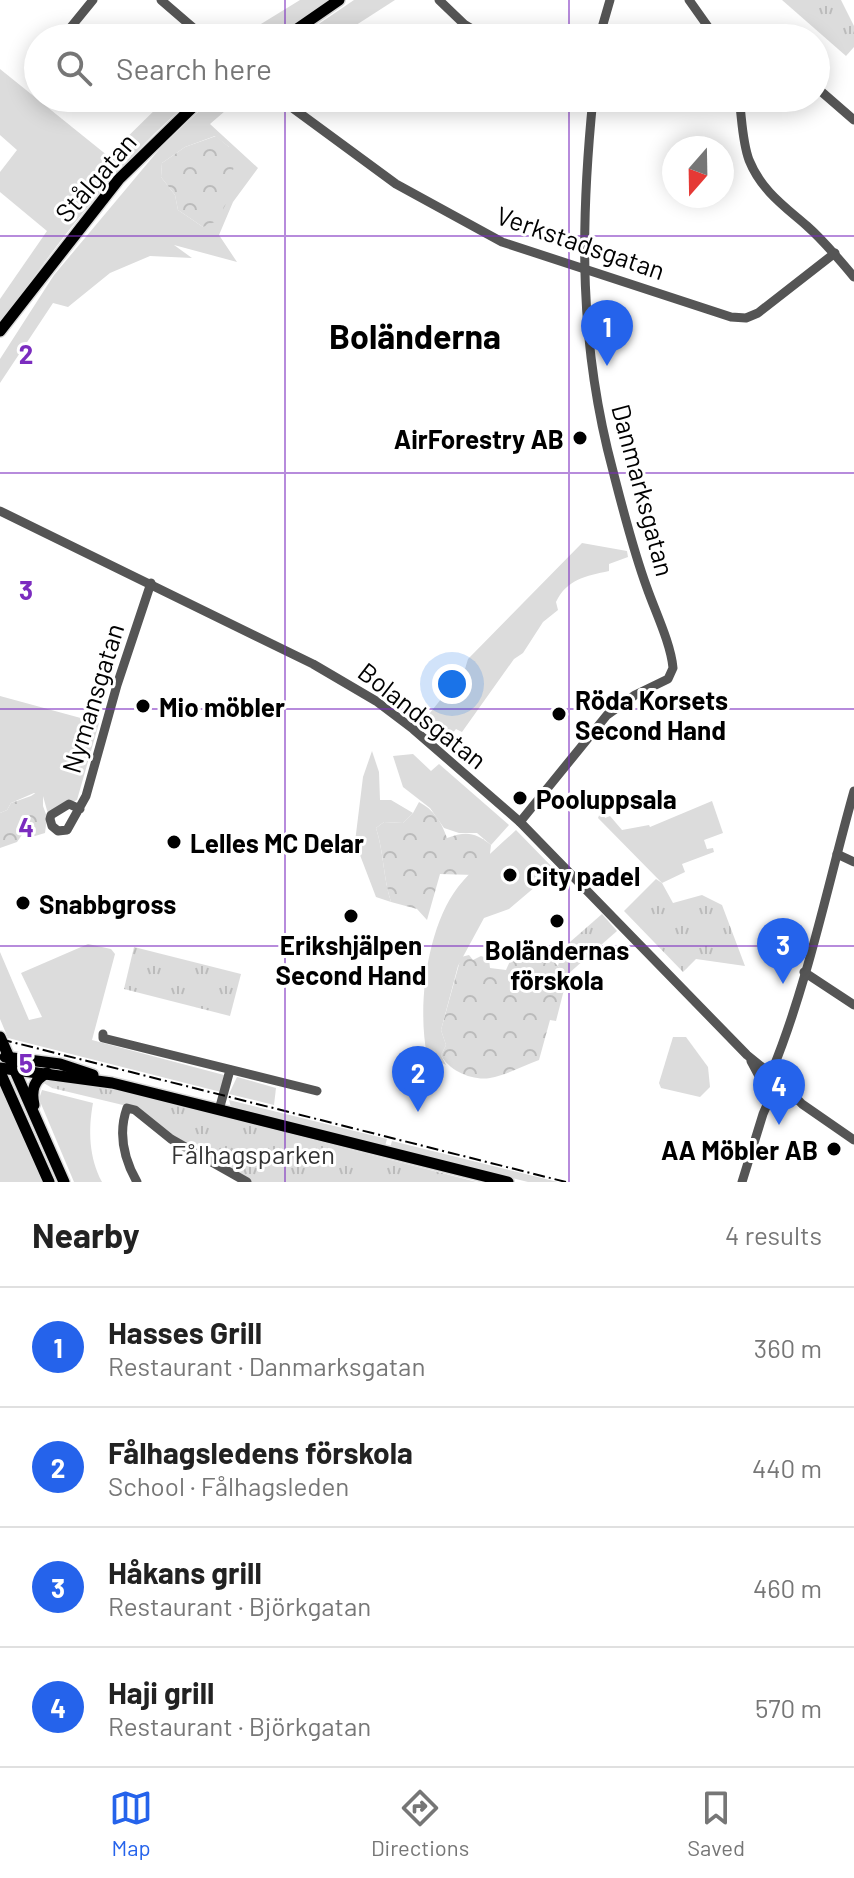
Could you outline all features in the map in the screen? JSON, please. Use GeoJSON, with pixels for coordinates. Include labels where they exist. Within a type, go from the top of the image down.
{"type":"FeatureCollection","features":[{"type":"Feature","properties":{"kind":"main road"},"geometry":{"type":"LineString","coordinates":[[304,24],[339,0]]}},
{"type":"Feature","properties":{"kind":"main road","name":"Stålgatan"},"geometry":{"type":"LineString","coordinates":[[0,331],[119,179],[188,112]]}},
{"type":"Feature","properties":{"kind":"main road","name":"Stålgatan"},"geometry":{"type":"LineString","coordinates":[[0,342],[30,292]]}},
{"type":"Feature","properties":{"kind":"main road"},"geometry":{"type":"LineString","coordinates":[[0,1037],[4,1070],[49,1182]]}},
{"type":"Feature","properties":{"kind":"main road"},"geometry":{"type":"LineString","coordinates":[[4,1057],[70,1067],[112,1083]]}},
{"type":"Feature","properties":{"kind":"main road"},"geometry":{"type":"LineString","coordinates":[[4,1070],[112,1083],[508,1182]]}},
{"type":"Feature","properties":{"kind":"main road"},"geometry":{"type":"LineString","coordinates":[[4,1070],[38,1125],[64,1182]]}},
{"type":"Feature","properties":{"kind":"main road"},"geometry":{"type":"LineString","coordinates":[[38,1125],[32,1089],[38,1079],[47,1073]]}},
{"type":"Feature","properties":{"kind":"street"},"geometry":{"type":"LineString","coordinates":[[73,24],[93,0]]}},
{"type":"Feature","properties":{"kind":"street"},"geometry":{"type":"LineString","coordinates":[[161,0],[189,24]]}},
{"type":"Feature","properties":{"kind":"street"},"geometry":{"type":"LineString","coordinates":[[439,0],[464,24]]}},
{"type":"Feature","properties":{"kind":"street"},"geometry":{"type":"LineString","coordinates":[[603,24],[610,0]]}},
{"type":"Feature","properties":{"kind":"street"},"geometry":{"type":"LineString","coordinates":[[689,0],[706,24]]}},
{"type":"Feature","properties":{"kind":"street"},"geometry":{"type":"LineString","coordinates":[[830,99],[854,120]]}},
{"type":"Feature","properties":{"kind":"street","name":"Verkstadsgatan"},"geometry":{"type":"LineString","coordinates":[[297,112],[350,153],[441,210],[502,242],[741,319],[758,313],[835,253]]}},
{"type":"Feature","properties":{"kind":"street","name":"Danmarksgatan"},"geometry":{"type":"LineString","coordinates":[[520,822],[607,715],[635,695],[668,679],[673,668],[643,578],[602,426],[585,320],[584,268],[592,112]]}},
{"type":"Feature","properties":{"kind":"street"},"geometry":{"type":"LineString","coordinates":[[741,112],[748,159],[764,188],[835,253],[854,277]]}},
{"type":"Feature","properties":{"kind":"street","name":"Bolandsgatan"},"geometry":{"type":"LineString","coordinates":[[0,511],[313,664],[376,701],[520,822],[772,1081],[854,1140]]}},
{"type":"Feature","properties":{"kind":"street","name":"Nymansgatan"},"geometry":{"type":"LineString","coordinates":[[80,809],[69,804],[55,812],[50,819],[52,826],[58,831],[67,830],[80,809],[151,583]]}},
{"type":"Feature","properties":{"kind":"street"},"geometry":{"type":"LineString","coordinates":[[742,1182],[854,791]]}},
{"type":"Feature","properties":{"kind":"street"},"geometry":{"type":"LineString","coordinates":[[837,854],[854,862]]}},
{"type":"Feature","properties":{"kind":"street"},"geometry":{"type":"LineString","coordinates":[[804,972],[854,1005]]}},
{"type":"Feature","properties":{"kind":"street"},"geometry":{"type":"LineString","coordinates":[[103,1034],[103,1038],[317,1091]]}},
{"type":"Feature","properties":{"kind":"street"},"geometry":{"type":"LineString","coordinates":[[219,1110],[230,1070]]}},
{"type":"Feature","properties":{"kind":"street"},"geometry":{"type":"LineString","coordinates":[[137,1182],[123,1148],[121,1123],[127,1108],[135,1110],[171,1139],[247,1182]]}},
{"type":"Feature","properties":{"kind":"green space"},"geometry":{"type":"Polygon","coordinates":[[[300,0],[330,0],[295,24],[261,24],[300,0]]]}},
{"type":"Feature","properties":{"kind":"green space"},"geometry":{"type":"Polygon","coordinates":[[[354,0],[395,0],[358,24],[319,24],[354,0]]]}},
{"type":"Feature","properties":{"kind":"green space"},"geometry":{"type":"Polygon","coordinates":[[[782,0],[841,0],[854,26],[854,47],[846,56],[830,42],[830,24],[809,24],[782,0]]]}},
{"type":"Feature","properties":{"kind":"green space"},"geometry":{"type":"Polygon","coordinates":[[[0,69],[24,88],[24,112],[53,112],[108,156],[153,112],[177,112],[113,177],[43,264],[0,325],[0,299],[47,231],[0,192],[0,172],[17,150],[0,135],[0,69]]]}},
{"type":"Feature","properties":{"kind":"green space"},"geometry":{"type":"Polygon","coordinates":[[[198,112],[224,112],[210,124],[258,168],[233,202],[219,235],[237,262],[174,245],[192,258],[150,256],[110,273],[68,307],[53,303],[0,383],[0,359],[54,275],[162,146],[198,112]],[[215,136],[185,147],[162,163],[161,177],[175,195],[178,210],[203,227],[229,147],[215,136]]]}},
{"type":"Feature","properties":{"kind":"green space"},"geometry":{"type":"Polygon","coordinates":[[[216,136],[229,147],[235,159],[228,200],[217,221],[203,227],[178,210],[175,195],[161,177],[162,163],[185,147],[216,136]]]}},
{"type":"Feature","properties":{"kind":"green space"},"geometry":{"type":"Polygon","coordinates":[[[582,543],[627,551],[628,557],[609,564],[609,571],[572,583],[560,594],[556,602],[558,610],[543,622],[462,732],[456,729],[445,743],[422,723],[465,669],[468,659],[582,543]]]}},
{"type":"Feature","properties":{"kind":"green space"},"geometry":{"type":"Polygon","coordinates":[[[0,696],[99,723],[77,800],[48,814],[43,796],[34,793],[11,803],[7,810],[0,813],[0,696]]]}},
{"type":"Feature","properties":{"kind":"green space"},"geometry":{"type":"Polygon","coordinates":[[[372,751],[379,772],[380,800],[391,800],[413,813],[403,823],[384,822],[376,828],[391,902],[376,897],[355,842],[363,777],[372,751]]]}},
{"type":"Feature","properties":{"kind":"green space"},"geometry":{"type":"Polygon","coordinates":[[[413,754],[431,771],[439,764],[509,825],[491,845],[477,833],[459,833],[444,828],[430,808],[403,787],[393,756],[413,754]]]}},
{"type":"Feature","properties":{"kind":"green space"},"geometry":{"type":"Polygon","coordinates":[[[37,792],[43,795],[47,817],[45,833],[35,836],[24,832],[17,842],[0,848],[0,813],[7,810],[11,803],[37,792]]]}},
{"type":"Feature","properties":{"kind":"green space"},"geometry":{"type":"Polygon","coordinates":[[[712,801],[723,833],[704,840],[707,849],[713,848],[714,852],[682,864],[685,872],[662,883],[598,818],[602,808],[605,818],[610,816],[622,830],[650,827],[712,801]]]}},
{"type":"Feature","properties":{"kind":"green space"},"geometry":{"type":"Polygon","coordinates":[[[419,802],[436,817],[447,838],[470,834],[491,845],[489,862],[474,875],[440,874],[427,920],[417,909],[391,902],[376,828],[384,822],[403,823],[419,802]]]}},
{"type":"Feature","properties":{"kind":"green space"},"geometry":{"type":"Polygon","coordinates":[[[516,830],[555,870],[509,909],[484,918],[458,966],[441,1030],[446,1045],[441,1055],[446,1065],[427,1055],[424,1035],[424,991],[432,945],[447,904],[458,887],[516,830]]]}},
{"type":"Feature","properties":{"kind":"green space"},"geometry":{"type":"Polygon","coordinates":[[[656,879],[662,883],[673,903],[702,895],[722,905],[745,966],[696,959],[683,972],[624,911],[656,879]]]}},
{"type":"Feature","properties":{"kind":"green space"},"geometry":{"type":"Polygon","coordinates":[[[602,914],[617,931],[568,974],[558,966],[562,949],[602,914]]]}},
{"type":"Feature","properties":{"kind":"green space"},"geometry":{"type":"Polygon","coordinates":[[[88,944],[111,949],[115,954],[92,1040],[224,1075],[221,1092],[8,1038],[0,1019],[0,952],[29,1020],[42,1017],[21,973],[88,944]]]}},
{"type":"Feature","properties":{"kind":"green space"},"geometry":{"type":"Polygon","coordinates":[[[134,947],[241,974],[230,1016],[124,989],[134,947]]]}},
{"type":"Feature","properties":{"kind":"green space"},"geometry":{"type":"Polygon","coordinates":[[[523,949],[542,949],[568,974],[556,1021],[550,1020],[539,1060],[490,1078],[462,1074],[441,1055],[446,1045],[441,1030],[461,957],[469,955],[473,960],[481,956],[489,959],[490,968],[506,970],[510,961],[523,949]]]}},
{"type":"Feature","properties":{"kind":"green space"},"geometry":{"type":"Polygon","coordinates":[[[673,1037],[686,1037],[708,1067],[710,1087],[700,1097],[661,1088],[659,1083],[673,1037]]]}},
{"type":"Feature","properties":{"kind":"green space"},"geometry":{"type":"Polygon","coordinates":[[[237,1077],[276,1088],[274,1105],[229,1094],[237,1077]]]}},
{"type":"Feature","properties":{"kind":"green space","name":"Fålhagsparken"},"geometry":{"type":"Polygon","coordinates":[[[47,1078],[105,1087],[477,1182],[247,1182],[127,1106],[52,1088],[42,1082],[47,1078]]]}},
{"type":"Feature","properties":{"kind":"green space"},"geometry":{"type":"Polygon","coordinates":[[[0,1083],[42,1182],[0,1182],[0,1083]]]}},
{"type":"Feature","properties":{"kind":"green space"},"geometry":{"type":"Polygon","coordinates":[[[42,1090],[93,1103],[91,1144],[94,1163],[102,1182],[74,1182],[39,1099],[42,1090]]]}},
{"type":"Feature","properties":{"kind":"green space"},"geometry":{"type":"Polygon","coordinates":[[[229,1100],[387,1139],[385,1146],[231,1107],[229,1100]]]}},
{"type":"Feature","properties":{"kind":"green space"},"geometry":{"type":"Polygon","coordinates":[[[392,1141],[558,1182],[528,1182],[390,1148],[392,1141]]]}},
{"type":"Feature","properties":{"kind":"railway"},"geometry":{"type":"LineString","coordinates":[[0,1039],[566,1182]]}},
{"type":"Feature","properties":{"kind":"place","name":"Hasses Grill"},"geometry":{"type":"Point","coordinates":[607,366]}},
{"type":"Feature","properties":{"kind":"place","name":"AirForestry AB"},"geometry":{"type":"Point","coordinates":[580,438]}},
{"type":"Feature","properties":{"kind":"place","name":"Mio möbler"},"geometry":{"type":"Point","coordinates":[143,706]}},
{"type":"Feature","properties":{"kind":"place","name":"Röda Korsets Second Hand"},"geometry":{"type":"Point","coordinates":[559,714]}},
{"type":"Feature","properties":{"kind":"place","name":"Pooluppsala"},"geometry":{"type":"Point","coordinates":[520,798]}},
{"type":"Feature","properties":{"kind":"place","name":"Lelles MC Delar"},"geometry":{"type":"Point","coordinates":[174,842]}},
{"type":"Feature","properties":{"kind":"place","name":"City padel"},"geometry":{"type":"Point","coordinates":[510,875]}},
{"type":"Feature","properties":{"kind":"place","name":"Snabbgross"},"geometry":{"type":"Point","coordinates":[23,903]}},
{"type":"Feature","properties":{"kind":"place","name":"Erikshjälpen Second Hand"},"geometry":{"type":"Point","coordinates":[351,916]}},
{"type":"Feature","properties":{"kind":"place","name":"Boländernas förskola"},"geometry":{"type":"Point","coordinates":[557,921]}},
{"type":"Feature","properties":{"kind":"place","name":"Håkans grill"},"geometry":{"type":"Point","coordinates":[783,984]}},
{"type":"Feature","properties":{"kind":"place","name":"Fålhagsledens förskola"},"geometry":{"type":"Point","coordinates":[418,1112]}},
{"type":"Feature","properties":{"kind":"place","name":"Haji grill"},"geometry":{"type":"Point","coordinates":[779,1125]}},
{"type":"Feature","properties":{"kind":"place","name":"AA Möbler AB"},"geometry":{"type":"Point","coordinates":[834,1149]}},
{"type":"Feature","properties":{"kind":"district","name":"Boländerna"},"geometry":{"type":"Point","coordinates":[415,335]}}]}
